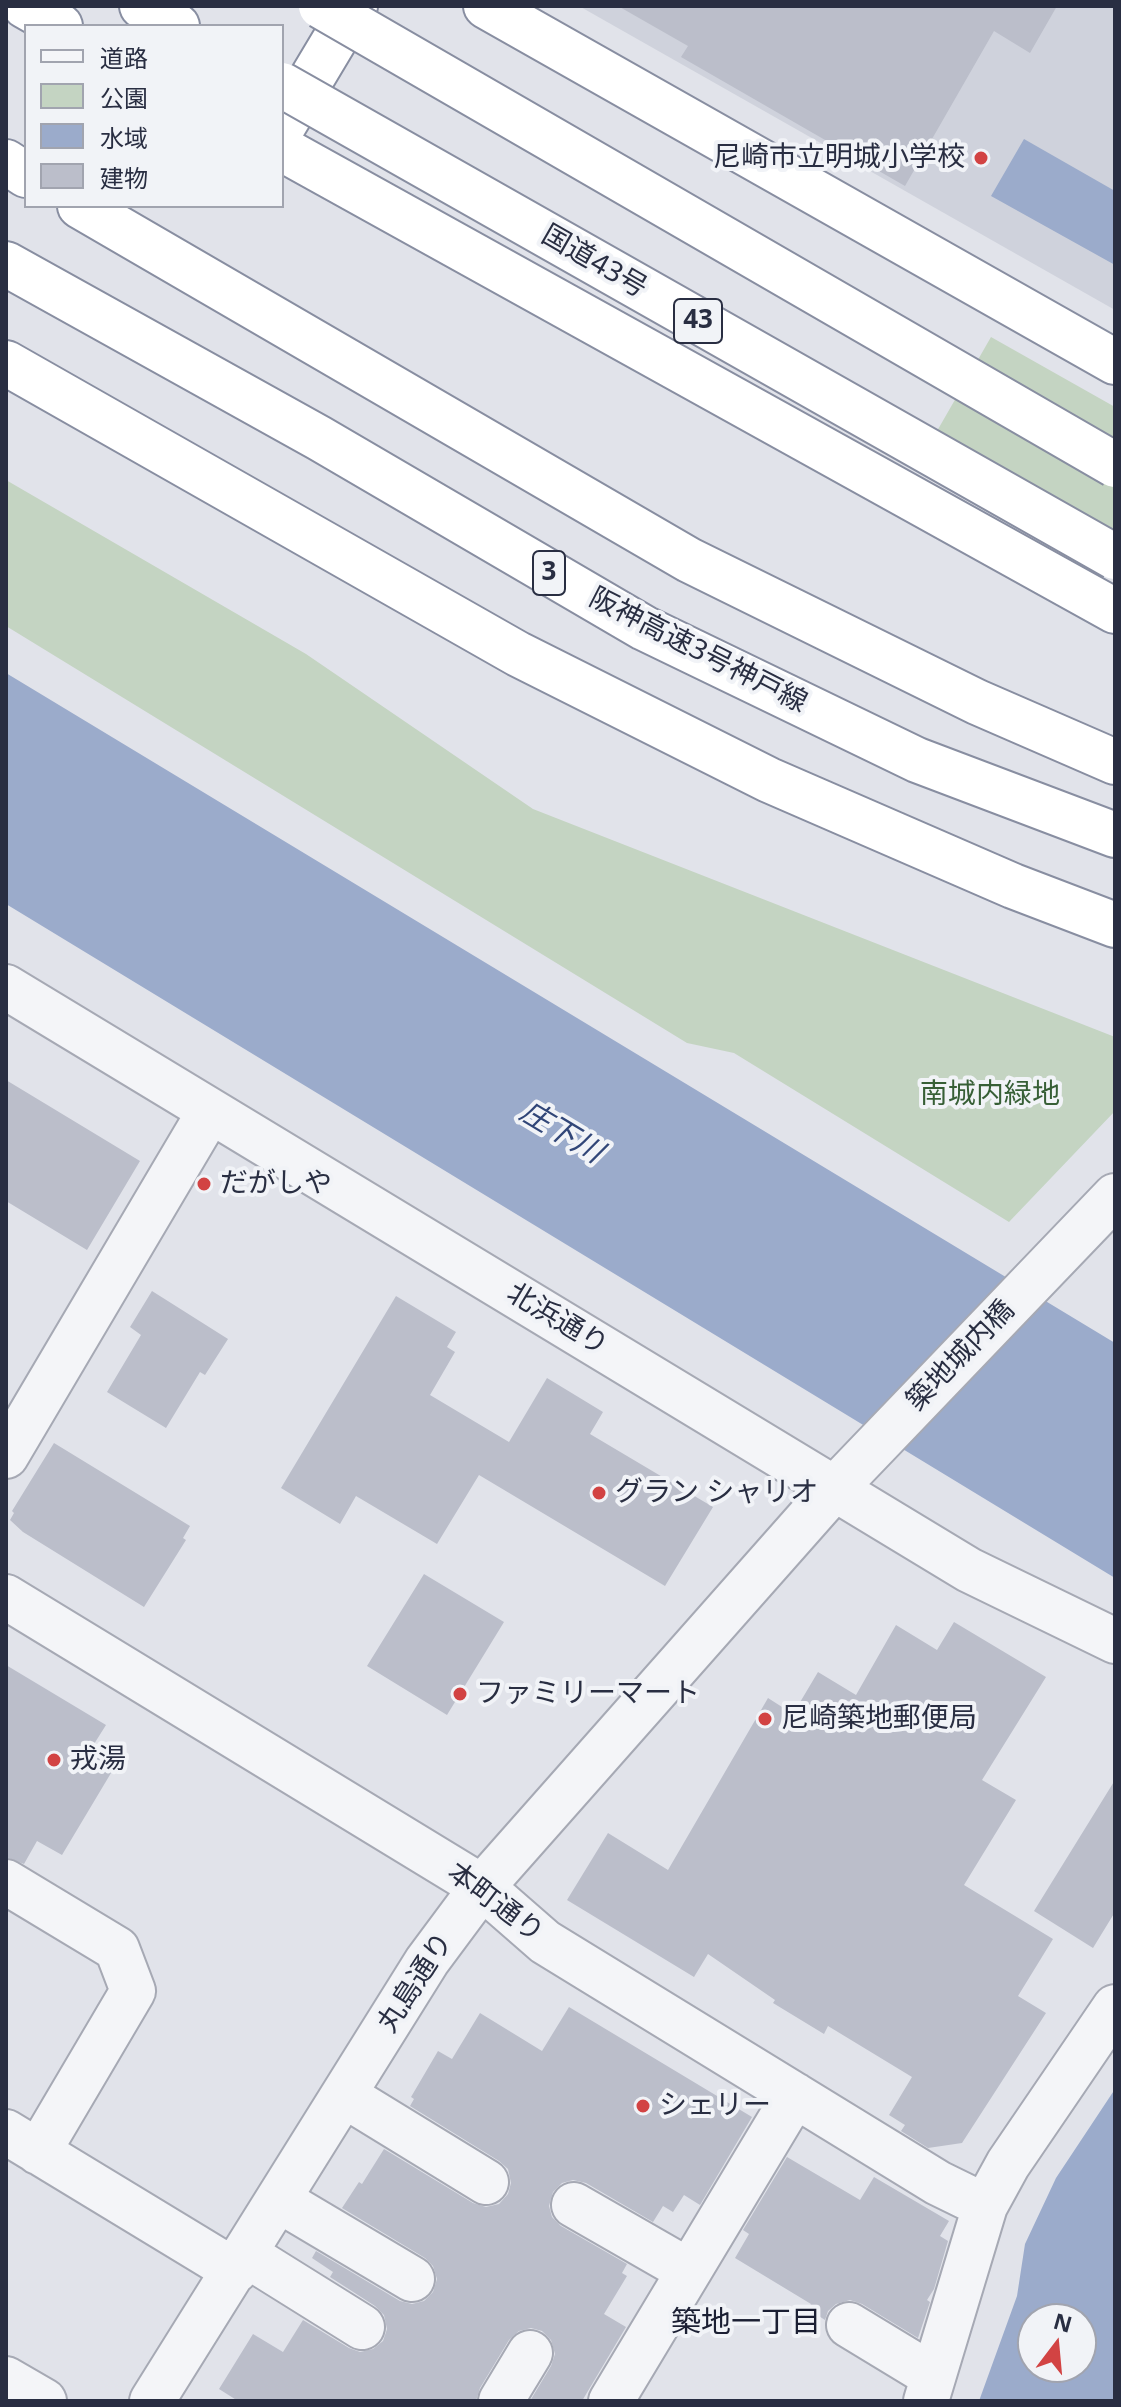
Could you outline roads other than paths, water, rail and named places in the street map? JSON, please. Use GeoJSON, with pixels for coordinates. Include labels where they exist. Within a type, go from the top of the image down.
{"type":"FeatureCollection","features":[{"type":"Feature","properties":{"kind":"highway"},"geometry":{"type":"LineString","coordinates":[[25,6],[56,24]]}},
{"type":"Feature","properties":{"kind":"highway"},"geometry":{"type":"LineString","coordinates":[[142,6],[174,24]]}},
{"type":"Feature","properties":{"kind":"highway"},"geometry":{"type":"LineString","coordinates":[[321,6],[1115,465]]}},
{"type":"Feature","properties":{"kind":"highway"},"geometry":{"type":"LineString","coordinates":[[284,125],[355,6]]}},
{"type":"Feature","properties":{"kind":"highway"},"geometry":{"type":"LineString","coordinates":[[486,6],[1115,362]]}},
{"type":"Feature","properties":{"kind":"highway","name":"国道43号"},"geometry":{"type":"LineString","coordinates":[[284,86],[1115,557]]}},
{"type":"Feature","properties":{"kind":"highway"},"geometry":{"type":"LineString","coordinates":[[284,150],[1115,611]]}},
{"type":"Feature","properties":{"kind":"highway"},"geometry":{"type":"LineString","coordinates":[[6,162],[24,174]]}},
{"type":"Feature","properties":{"kind":"highway"},"geometry":{"type":"LineString","coordinates":[[83,208],[689,560],[977,702],[1115,762]]}},
{"type":"Feature","properties":{"kind":"highway","name":"阪神高速3号神戸線"},"geometry":{"type":"LineString","coordinates":[[6,264],[319,438],[644,628],[917,760],[1115,835]]}},
{"type":"Feature","properties":{"kind":"highway"},"geometry":{"type":"LineString","coordinates":[[6,363],[518,654],[769,780],[1013,886],[1115,925]]}},
{"type":"Feature","properties":{"kind":"street","name":"北浜通り"},"geometry":{"type":"LineString","coordinates":[[6,987],[210,1111],[848,1475],[969,1570],[1115,1641]]}},
{"type":"Feature","properties":{"kind":"street"},"geometry":{"type":"LineString","coordinates":[[6,1456],[210,1111]]}},
{"type":"Feature","properties":{"kind":"street","name":"築地城内橋"},"geometry":{"type":"LineString","coordinates":[[848,1475],[1115,1196]]}},
{"type":"Feature","properties":{"kind":"street","name":"丸島通り"},"geometry":{"type":"LineString","coordinates":[[152,2401],[427,1961],[482,1887],[848,1475]]}},
{"type":"Feature","properties":{"kind":"street","name":"本町通り"},"geometry":{"type":"LineString","coordinates":[[6,1597],[482,1887],[545,1942],[938,2183],[985,2206]]}},
{"type":"Feature","properties":{"kind":"street"},"geometry":{"type":"LineString","coordinates":[[6,1882],[117,1949],[133,1991],[22,2142],[362,2327]]}},
{"type":"Feature","properties":{"kind":"street"},"geometry":{"type":"LineString","coordinates":[[849,2325],[929,2389],[985,2206],[1008,2164],[1115,2007]]}},
{"type":"Feature","properties":{"kind":"street"},"geometry":{"type":"LineString","coordinates":[[349,2086],[434,2126]]}},
{"type":"Feature","properties":{"kind":"street"},"geometry":{"type":"LineString","coordinates":[[349,2086],[486,2182]]}},
{"type":"Feature","properties":{"kind":"street"},"geometry":{"type":"LineString","coordinates":[[611,2401],[795,2095]]}},
{"type":"Feature","properties":{"kind":"street"},"geometry":{"type":"LineString","coordinates":[[279,2200],[412,2279]]}},
{"type":"Feature","properties":{"kind":"street"},"geometry":{"type":"LineString","coordinates":[[574,2218],[682,2282]]}},
{"type":"Feature","properties":{"kind":"street"},"geometry":{"type":"LineString","coordinates":[[488,2397],[530,2353]]}},
{"type":"Feature","properties":{"kind":"street"},"geometry":{"type":"LineString","coordinates":[[6,2379],[44,2401]]}},
{"type":"Feature","properties":{"kind":"water"},"geometry":{"type":"Polygon","coordinates":[[[1024,139],[1115,191],[1115,265],[991,196],[1024,139]]]}},
{"type":"Feature","properties":{"kind":"water","name":"庄下川"},"geometry":{"type":"Polygon","coordinates":[[[6,673],[1115,1343],[1115,1578],[6,904],[6,673]]]}},
{"type":"Feature","properties":{"kind":"water"},"geometry":{"type":"Polygon","coordinates":[[[1115,2089],[1115,2401],[979,2401],[1017,2296],[1025,2244],[1056,2178],[1115,2089]]]}},
{"type":"Feature","properties":{"kind":"place","name":"尼崎市立明城小学校"},"geometry":{"type":"Point","coordinates":[981,158]}},
{"type":"Feature","properties":{"kind":"place","name":"だがしや"},"geometry":{"type":"Point","coordinates":[204,1184]}},
{"type":"Feature","properties":{"kind":"place","name":"グラン シャリオ"},"geometry":{"type":"Point","coordinates":[599,1493]}},
{"type":"Feature","properties":{"kind":"place","name":"ファミリーマート"},"geometry":{"type":"Point","coordinates":[460,1694]}},
{"type":"Feature","properties":{"kind":"place","name":"尼崎築地郵便局"},"geometry":{"type":"Point","coordinates":[765,1719]}},
{"type":"Feature","properties":{"kind":"place","name":"戎湯"},"geometry":{"type":"Point","coordinates":[54,1760]}},
{"type":"Feature","properties":{"kind":"place","name":"シェリー"},"geometry":{"type":"Point","coordinates":[643,2106]}},
{"type":"Feature","properties":{"kind":"district","name":"築地一丁目"},"geometry":{"type":"Point","coordinates":[746,2323]}},
{"type":"Feature","properties":{"kind":"park label","name":"南城内緑地"},"geometry":{"type":"Point","coordinates":[990,1095]}}]}
